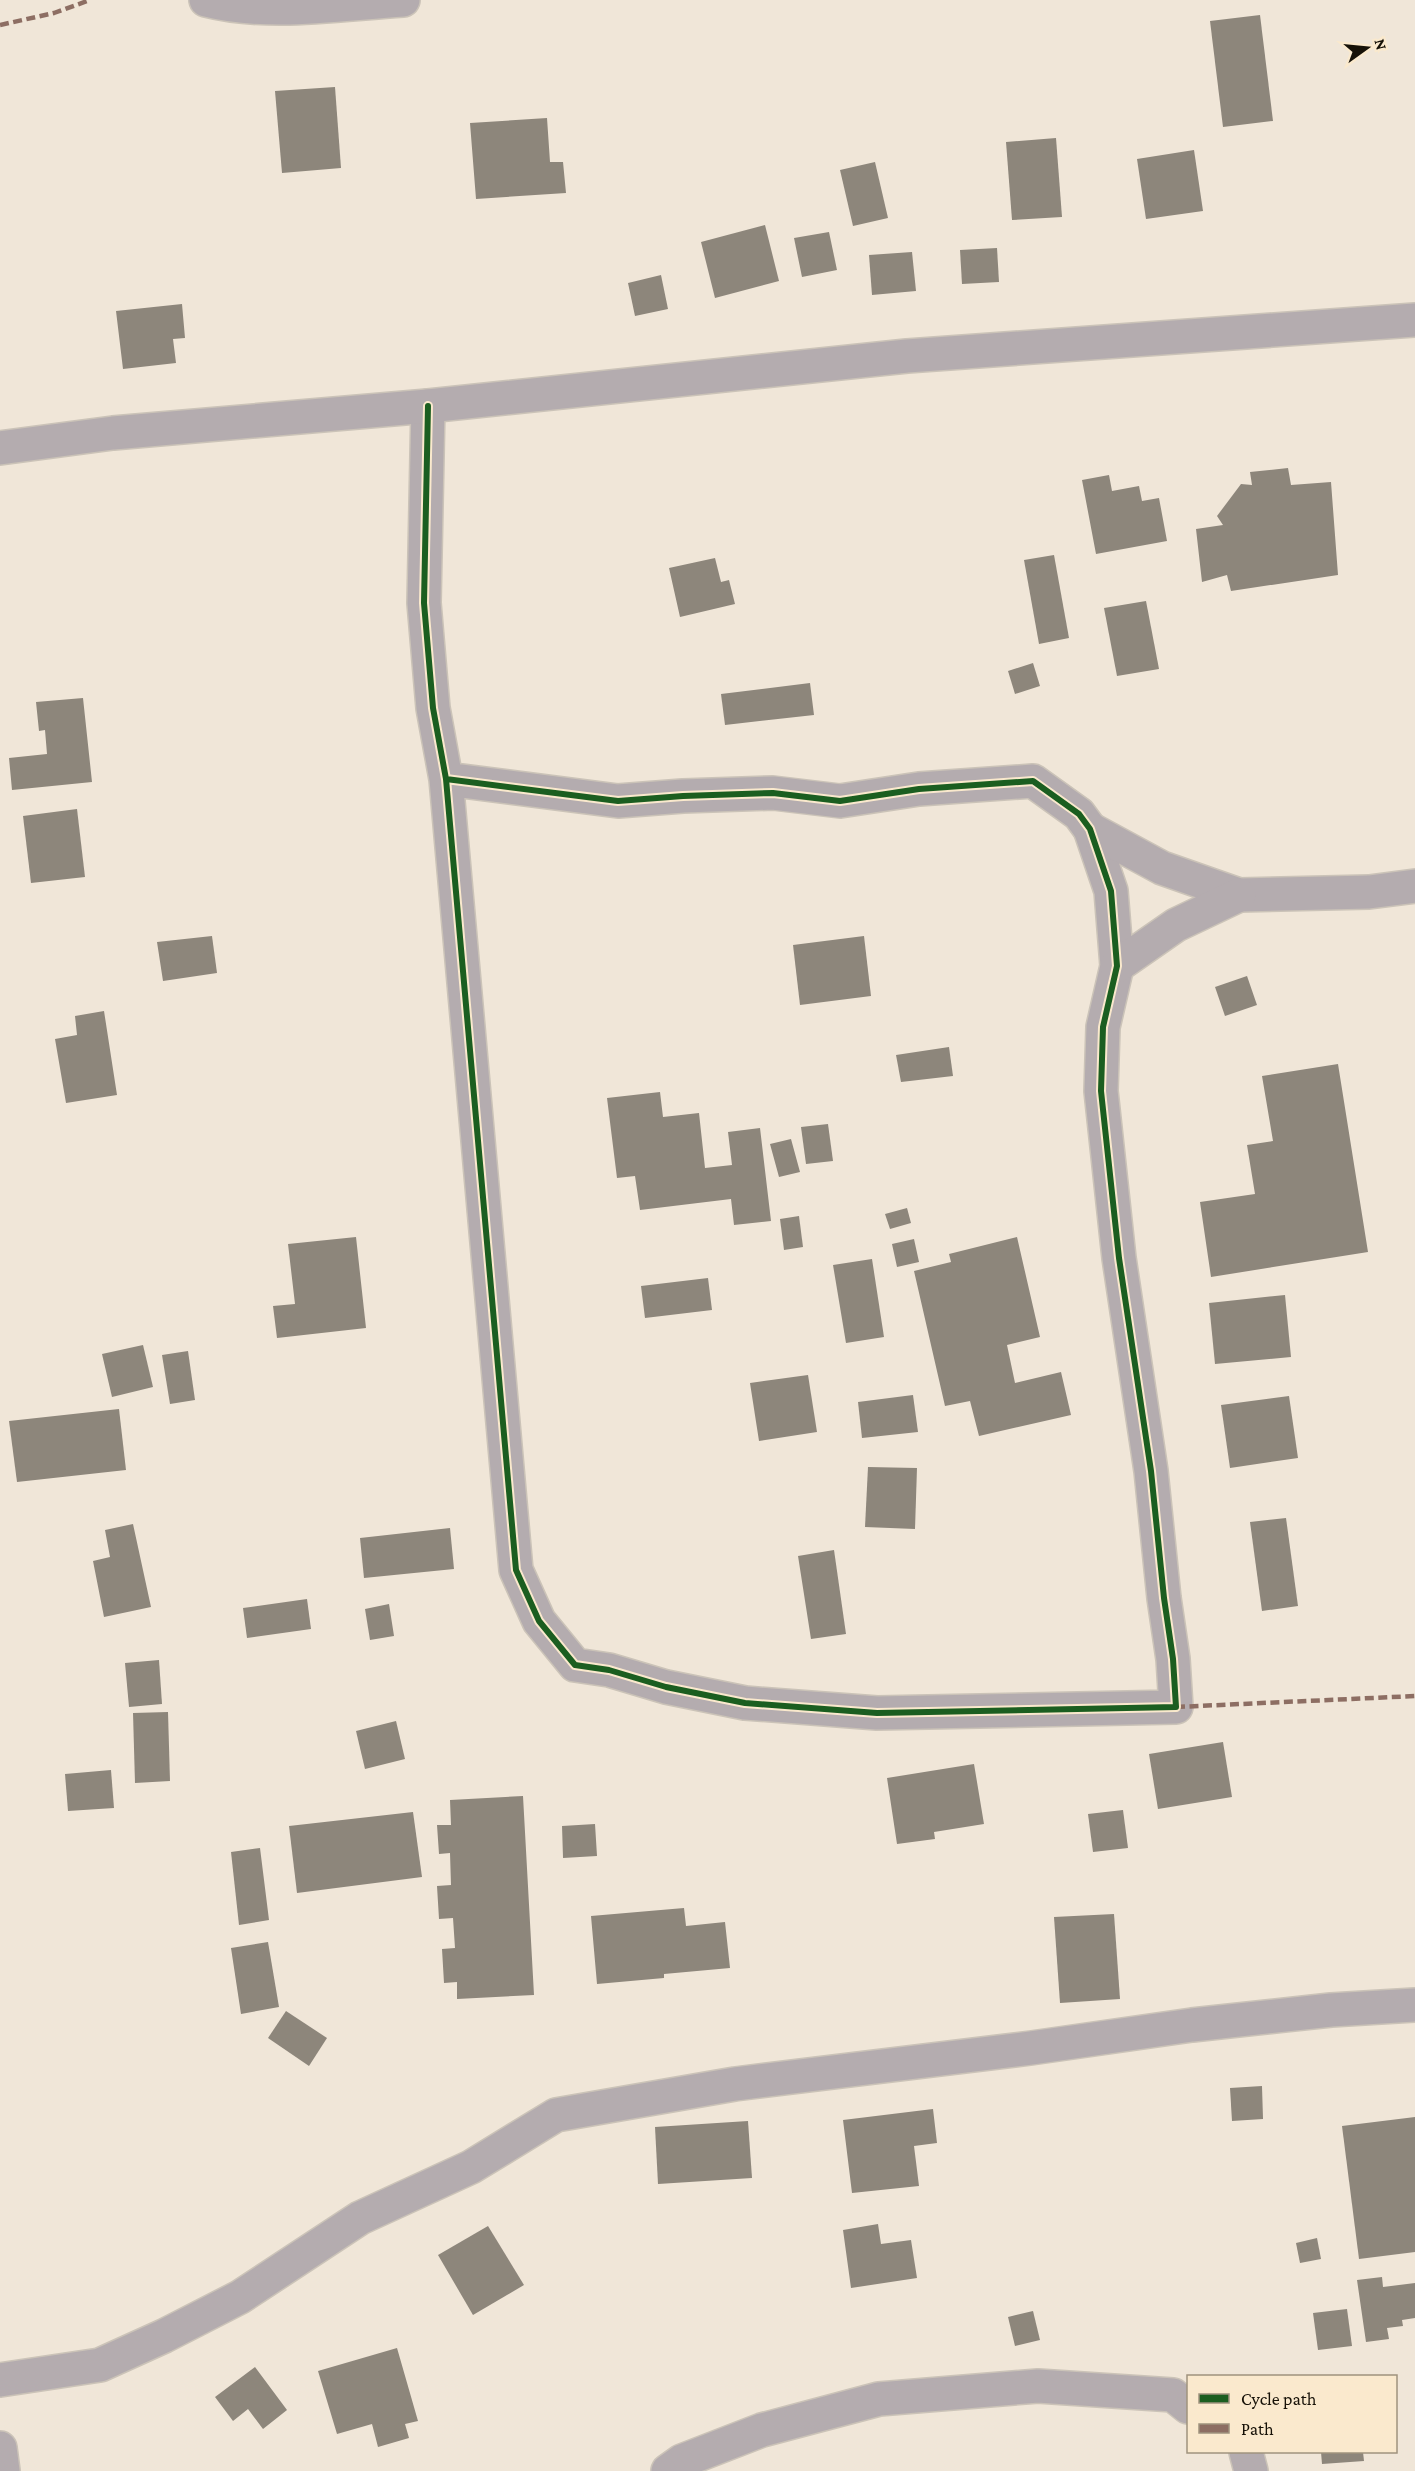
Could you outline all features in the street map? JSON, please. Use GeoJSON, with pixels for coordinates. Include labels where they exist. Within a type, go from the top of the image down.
{"type":"FeatureCollection","features":[{"type":"Feature","properties":{"kind":"street"},"geometry":{"type":"LineString","coordinates":[[206,0],[234,7],[297,7],[403,0]]}},
{"type":"Feature","properties":{"kind":"street"},"geometry":{"type":"LineString","coordinates":[[0,448],[113,433],[428,406],[907,357],[1415,320]]}},
{"type":"Feature","properties":{"kind":"street"},"geometry":{"type":"LineString","coordinates":[[428,406],[424,603],[433,708],[447,779],[516,1570],[538,1621],[575,1665],[609,1670],[666,1687],[745,1703],[877,1713],[1176,1707],[1173,1659],[1164,1598],[1151,1471],[1119,1258],[1101,1091],[1103,1027],[1117,966],[1111,891],[1090,829],[1079,813],[1033,781],[919,789],[840,801],[773,793],[618,801],[447,779]]}},
{"type":"Feature","properties":{"kind":"street"},"geometry":{"type":"LineString","coordinates":[[1090,829],[1162,868],[1239,895],[1369,892],[1415,886]]}},
{"type":"Feature","properties":{"kind":"street"},"geometry":{"type":"LineString","coordinates":[[1117,966],[1176,925],[1239,895]]}},
{"type":"Feature","properties":{"kind":"street"},"geometry":{"type":"LineString","coordinates":[[0,2380],[100,2365],[164,2337],[240,2297],[360,2218],[471,2166],[556,2115],[735,2084],[1031,2048],[1192,2025],[1331,2010],[1415,2005]]}},
{"type":"Feature","properties":{"kind":"street"},"geometry":{"type":"LineString","coordinates":[[668,2471],[682,2461],[762,2430],[879,2399],[1038,2386],[1173,2395],[1187,2406]]}},
{"type":"Feature","properties":{"kind":"street"},"geometry":{"type":"LineString","coordinates":[[0,2448],[3,2471]]}},
{"type":"Feature","properties":{"kind":"street"},"geometry":{"type":"LineString","coordinates":[[1246,2453],[1251,2471]]}},
{"type":"Feature","properties":{"kind":"building"},"geometry":{"type":"Polygon","coordinates":[[[1260,15],[1273,121],[1223,127],[1210,21],[1260,15]]]}},
{"type":"Feature","properties":{"kind":"building"},"geometry":{"type":"Polygon","coordinates":[[[335,87],[341,168],[282,173],[275,91],[335,87]]]}},
{"type":"Feature","properties":{"kind":"building"},"geometry":{"type":"Polygon","coordinates":[[[547,118],[550,162],[563,162],[566,193],[476,199],[470,123],[547,118]]]}},
{"type":"Feature","properties":{"kind":"building"},"geometry":{"type":"Polygon","coordinates":[[[1056,138],[1062,217],[1012,220],[1006,142],[1056,138]]]}},
{"type":"Feature","properties":{"kind":"building"},"geometry":{"type":"Polygon","coordinates":[[[1194,150],[1203,211],[1146,219],[1137,159],[1194,150]]]}},
{"type":"Feature","properties":{"kind":"building"},"geometry":{"type":"Polygon","coordinates":[[[875,162],[888,218],[853,226],[840,170],[875,162]]]}},
{"type":"Feature","properties":{"kind":"building"},"geometry":{"type":"Polygon","coordinates":[[[765,225],[779,281],[715,298],[701,242],[765,225]]]}},
{"type":"Feature","properties":{"kind":"building"},"geometry":{"type":"Polygon","coordinates":[[[829,232],[837,270],[802,277],[794,238],[829,232]]]}},
{"type":"Feature","properties":{"kind":"building"},"geometry":{"type":"Polygon","coordinates":[[[997,248],[999,282],[962,284],[960,250],[997,248]]]}},
{"type":"Feature","properties":{"kind":"building"},"geometry":{"type":"Polygon","coordinates":[[[912,252],[916,291],[872,295],[869,255],[912,252]]]}},
{"type":"Feature","properties":{"kind":"building"},"geometry":{"type":"Polygon","coordinates":[[[661,275],[668,309],[635,316],[628,283],[661,275]]]}},
{"type":"Feature","properties":{"kind":"building"},"geometry":{"type":"Polygon","coordinates":[[[182,304],[185,338],[173,339],[176,363],[123,369],[116,311],[182,304]]]}},
{"type":"Feature","properties":{"kind":"building"},"geometry":{"type":"Polygon","coordinates":[[[1288,468],[1291,485],[1331,482],[1338,575],[1231,591],[1227,575],[1202,582],[1196,529],[1223,525],[1217,516],[1241,484],[1252,485],[1250,472],[1288,468]]]}},
{"type":"Feature","properties":{"kind":"building"},"geometry":{"type":"Polygon","coordinates":[[[1109,475],[1112,491],[1139,486],[1142,501],[1159,498],[1167,541],[1096,554],[1082,480],[1109,475]]]}},
{"type":"Feature","properties":{"kind":"building"},"geometry":{"type":"Polygon","coordinates":[[[1054,555],[1069,638],[1039,644],[1024,560],[1054,555]]]}},
{"type":"Feature","properties":{"kind":"building"},"geometry":{"type":"Polygon","coordinates":[[[715,558],[721,582],[729,580],[735,604],[680,617],[669,568],[715,558]]]}},
{"type":"Feature","properties":{"kind":"building"},"geometry":{"type":"Polygon","coordinates":[[[1146,601],[1159,669],[1117,676],[1104,608],[1146,601]]]}},
{"type":"Feature","properties":{"kind":"building"},"geometry":{"type":"Polygon","coordinates":[[[1033,663],[1040,686],[1015,694],[1008,671],[1033,663]]]}},
{"type":"Feature","properties":{"kind":"building"},"geometry":{"type":"Polygon","coordinates":[[[810,683],[814,715],[725,725],[721,694],[810,683]]]}},
{"type":"Feature","properties":{"kind":"building"},"geometry":{"type":"Polygon","coordinates":[[[83,698],[92,782],[12,790],[9,758],[47,754],[45,730],[39,731],[36,702],[83,698]]]}},
{"type":"Feature","properties":{"kind":"building"},"geometry":{"type":"Polygon","coordinates":[[[77,809],[85,877],[31,883],[23,816],[77,809]]]}},
{"type":"Feature","properties":{"kind":"building"},"geometry":{"type":"Polygon","coordinates":[[[212,936],[217,973],[163,981],[157,942],[212,936]]]}},
{"type":"Feature","properties":{"kind":"building"},"geometry":{"type":"Polygon","coordinates":[[[864,936],[871,996],[800,1005],[793,945],[864,936]]]}},
{"type":"Feature","properties":{"kind":"building"},"geometry":{"type":"Polygon","coordinates":[[[1247,976],[1257,1005],[1225,1016],[1215,987],[1247,976]]]}},
{"type":"Feature","properties":{"kind":"building"},"geometry":{"type":"Polygon","coordinates":[[[104,1011],[117,1095],[66,1103],[55,1039],[77,1035],[75,1016],[104,1011]]]}},
{"type":"Feature","properties":{"kind":"building"},"geometry":{"type":"Polygon","coordinates":[[[949,1047],[953,1076],[901,1082],[896,1055],[949,1047]]]}},
{"type":"Feature","properties":{"kind":"building"},"geometry":{"type":"Polygon","coordinates":[[[1338,1064],[1368,1252],[1211,1277],[1200,1202],[1255,1194],[1247,1145],[1273,1141],[1262,1076],[1338,1064]]]}},
{"type":"Feature","properties":{"kind":"building"},"geometry":{"type":"Polygon","coordinates":[[[660,1092],[663,1117],[699,1113],[705,1168],[732,1165],[728,1132],[760,1128],[771,1221],[734,1225],[731,1199],[640,1210],[635,1176],[617,1178],[607,1098],[660,1092]]]}},
{"type":"Feature","properties":{"kind":"building"},"geometry":{"type":"Polygon","coordinates":[[[828,1124],[833,1161],[806,1164],[801,1127],[828,1124]]]}},
{"type":"Feature","properties":{"kind":"building"},"geometry":{"type":"Polygon","coordinates":[[[791,1139],[800,1172],[779,1177],[770,1144],[791,1139]]]}},
{"type":"Feature","properties":{"kind":"building"},"geometry":{"type":"Polygon","coordinates":[[[907,1208],[911,1223],[890,1229],[885,1214],[907,1208]]]}},
{"type":"Feature","properties":{"kind":"building"},"geometry":{"type":"Polygon","coordinates":[[[799,1216],[803,1247],[784,1250],[780,1219],[799,1216]]]}},
{"type":"Feature","properties":{"kind":"building"},"geometry":{"type":"Polygon","coordinates":[[[356,1237],[366,1328],[277,1338],[273,1306],[295,1304],[288,1244],[356,1237]]]}},
{"type":"Feature","properties":{"kind":"building"},"geometry":{"type":"Polygon","coordinates":[[[1017,1237],[1040,1337],[1007,1345],[1015,1383],[1061,1372],[1071,1415],[979,1436],[970,1401],[945,1406],[914,1271],[951,1262],[949,1254],[1017,1237]]]}},
{"type":"Feature","properties":{"kind":"building"},"geometry":{"type":"Polygon","coordinates":[[[914,1239],[919,1262],[897,1267],[892,1244],[914,1239]]]}},
{"type":"Feature","properties":{"kind":"building"},"geometry":{"type":"Polygon","coordinates":[[[872,1259],[884,1337],[846,1343],[833,1265],[872,1259]]]}},
{"type":"Feature","properties":{"kind":"building"},"geometry":{"type":"Polygon","coordinates":[[[708,1278],[712,1310],[645,1318],[641,1286],[708,1278]]]}},
{"type":"Feature","properties":{"kind":"building"},"geometry":{"type":"Polygon","coordinates":[[[1285,1295],[1291,1357],[1215,1364],[1209,1303],[1285,1295]]]}},
{"type":"Feature","properties":{"kind":"building"},"geometry":{"type":"Polygon","coordinates":[[[143,1345],[153,1387],[112,1397],[102,1354],[143,1345]]]}},
{"type":"Feature","properties":{"kind":"building"},"geometry":{"type":"Polygon","coordinates":[[[188,1351],[195,1400],[170,1404],[162,1355],[188,1351]]]}},
{"type":"Feature","properties":{"kind":"building"},"geometry":{"type":"Polygon","coordinates":[[[808,1375],[817,1432],[759,1441],[750,1383],[808,1375]]]}},
{"type":"Feature","properties":{"kind":"building"},"geometry":{"type":"Polygon","coordinates":[[[913,1395],[918,1432],[862,1438],[858,1402],[913,1395]]]}},
{"type":"Feature","properties":{"kind":"building"},"geometry":{"type":"Polygon","coordinates":[[[1289,1396],[1298,1458],[1230,1468],[1221,1405],[1289,1396]]]}},
{"type":"Feature","properties":{"kind":"building"},"geometry":{"type":"Polygon","coordinates":[[[119,1409],[126,1470],[17,1482],[9,1421],[119,1409]]]}},
{"type":"Feature","properties":{"kind":"building"},"geometry":{"type":"Polygon","coordinates":[[[868,1467],[917,1468],[915,1529],[865,1527],[868,1467]]]}},
{"type":"Feature","properties":{"kind":"building"},"geometry":{"type":"Polygon","coordinates":[[[1286,1518],[1298,1606],[1262,1611],[1250,1522],[1286,1518]]]}},
{"type":"Feature","properties":{"kind":"building"},"geometry":{"type":"Polygon","coordinates":[[[133,1524],[151,1607],[104,1617],[93,1561],[110,1557],[105,1530],[133,1524]]]}},
{"type":"Feature","properties":{"kind":"building"},"geometry":{"type":"Polygon","coordinates":[[[450,1528],[454,1569],[364,1578],[360,1538],[450,1528]]]}},
{"type":"Feature","properties":{"kind":"building"},"geometry":{"type":"Polygon","coordinates":[[[834,1550],[846,1634],[811,1639],[798,1556],[834,1550]]]}},
{"type":"Feature","properties":{"kind":"building"},"geometry":{"type":"Polygon","coordinates":[[[307,1599],[311,1629],[247,1638],[243,1608],[307,1599]]]}},
{"type":"Feature","properties":{"kind":"building"},"geometry":{"type":"Polygon","coordinates":[[[389,1604],[394,1636],[370,1640],[365,1609],[389,1604]]]}},
{"type":"Feature","properties":{"kind":"building"},"geometry":{"type":"Polygon","coordinates":[[[159,1660],[162,1704],[129,1707],[125,1663],[159,1660]]]}},
{"type":"Feature","properties":{"kind":"building"},"geometry":{"type":"Polygon","coordinates":[[[168,1712],[170,1781],[135,1783],[133,1713],[168,1712]]]}},
{"type":"Feature","properties":{"kind":"building"},"geometry":{"type":"Polygon","coordinates":[[[396,1721],[405,1759],[365,1769],[356,1731],[396,1721]]]}},
{"type":"Feature","properties":{"kind":"building"},"geometry":{"type":"Polygon","coordinates":[[[1223,1742],[1232,1797],[1158,1809],[1149,1754],[1223,1742]]]}},
{"type":"Feature","properties":{"kind":"building"},"geometry":{"type":"Polygon","coordinates":[[[974,1764],[984,1824],[934,1832],[935,1839],[897,1844],[887,1778],[974,1764]]]}},
{"type":"Feature","properties":{"kind":"building"},"geometry":{"type":"Polygon","coordinates":[[[111,1770],[114,1808],[68,1811],[65,1774],[111,1770]]]}},
{"type":"Feature","properties":{"kind":"building"},"geometry":{"type":"Polygon","coordinates":[[[523,1796],[534,1995],[457,1999],[457,1982],[444,1983],[442,1949],[455,1948],[453,1918],[439,1919],[437,1886],[451,1885],[450,1853],[439,1854],[437,1825],[451,1825],[450,1800],[523,1796]]]}},
{"type":"Feature","properties":{"kind":"building"},"geometry":{"type":"Polygon","coordinates":[[[1123,1810],[1128,1848],[1093,1852],[1088,1814],[1123,1810]]]}},
{"type":"Feature","properties":{"kind":"building"},"geometry":{"type":"Polygon","coordinates":[[[413,1812],[422,1877],[297,1893],[289,1826],[413,1812]]]}},
{"type":"Feature","properties":{"kind":"building"},"geometry":{"type":"Polygon","coordinates":[[[595,1824],[597,1856],[563,1858],[562,1826],[595,1824]]]}},
{"type":"Feature","properties":{"kind":"building"},"geometry":{"type":"Polygon","coordinates":[[[260,1848],[269,1920],[239,1925],[231,1852],[260,1848]]]}},
{"type":"Feature","properties":{"kind":"building"},"geometry":{"type":"Polygon","coordinates":[[[684,1908],[686,1926],[725,1922],[730,1968],[664,1974],[664,1978],[597,1984],[591,1916],[684,1908]]]}},
{"type":"Feature","properties":{"kind":"building"},"geometry":{"type":"Polygon","coordinates":[[[1114,1914],[1120,1999],[1060,2003],[1054,1917],[1114,1914]]]}},
{"type":"Feature","properties":{"kind":"building"},"geometry":{"type":"Polygon","coordinates":[[[268,1942],[279,2007],[241,2014],[231,1948],[268,1942]]]}},
{"type":"Feature","properties":{"kind":"building"},"geometry":{"type":"Polygon","coordinates":[[[286,2011],[327,2038],[309,2066],[268,2038],[286,2011]]]}},
{"type":"Feature","properties":{"kind":"building"},"geometry":{"type":"Polygon","coordinates":[[[1262,2086],[1263,2119],[1232,2121],[1230,2088],[1262,2086]]]}},
{"type":"Feature","properties":{"kind":"building"},"geometry":{"type":"Polygon","coordinates":[[[933,2109],[937,2143],[914,2146],[919,2186],[852,2193],[843,2120],[933,2109]]]}},
{"type":"Feature","properties":{"kind":"building"},"geometry":{"type":"Polygon","coordinates":[[[1415,2117],[1415,2252],[1359,2259],[1342,2126],[1415,2117]]]}},
{"type":"Feature","properties":{"kind":"building"},"geometry":{"type":"Polygon","coordinates":[[[748,2121],[752,2178],[658,2184],[655,2127],[748,2121]]]}},
{"type":"Feature","properties":{"kind":"building"},"geometry":{"type":"Polygon","coordinates":[[[878,2224],[881,2244],[911,2240],[917,2278],[851,2288],[843,2230],[878,2224]]]}},
{"type":"Feature","properties":{"kind":"building"},"geometry":{"type":"Polygon","coordinates":[[[488,2226],[524,2285],[473,2315],[438,2255],[488,2226]]]}},
{"type":"Feature","properties":{"kind":"building"},"geometry":{"type":"Polygon","coordinates":[[[1317,2238],[1321,2259],[1300,2263],[1296,2243],[1317,2238]]]}},
{"type":"Feature","properties":{"kind":"building"},"geometry":{"type":"Polygon","coordinates":[[[1382,2277],[1383,2287],[1415,2283],[1415,2318],[1402,2320],[1403,2326],[1387,2328],[1389,2339],[1366,2342],[1357,2280],[1382,2277]]]}},
{"type":"Feature","properties":{"kind":"building"},"geometry":{"type":"Polygon","coordinates":[[[1347,2309],[1352,2346],[1318,2350],[1313,2313],[1347,2309]]]}},
{"type":"Feature","properties":{"kind":"building"},"geometry":{"type":"Polygon","coordinates":[[[1033,2311],[1040,2340],[1015,2346],[1008,2317],[1033,2311]]]}},
{"type":"Feature","properties":{"kind":"building"},"geometry":{"type":"Polygon","coordinates":[[[397,2348],[418,2421],[405,2424],[409,2438],[378,2447],[372,2424],[337,2434],[318,2371],[397,2348]]]}},
{"type":"Feature","properties":{"kind":"building"},"geometry":{"type":"Polygon","coordinates":[[[255,2367],[287,2410],[263,2429],[248,2409],[233,2421],[215,2397],[255,2367]]]}},
{"type":"Feature","properties":{"kind":"building"},"geometry":{"type":"Polygon","coordinates":[[[1321,2453],[1363,2453],[1364,2461],[1322,2464],[1321,2453]]]}},
{"type":"Feature","properties":{"kind":"marked path"},"geometry":{"type":"LineString","coordinates":[[0,25],[54,13],[90,0]]}},
{"type":"Feature","properties":{"kind":"marked path"},"geometry":{"type":"LineString","coordinates":[[1176,1707],[1415,1696]]}},
{"type":"Feature","properties":{"kind":"cycle path"},"geometry":{"type":"LineString","coordinates":[[428,406],[424,603],[433,708],[446,779],[516,1570],[539,1621],[575,1665],[609,1670],[666,1687],[745,1703],[877,1713],[1176,1707],[1173,1659],[1164,1598],[1151,1471],[1119,1258],[1101,1091],[1103,1027],[1117,966],[1111,891],[1090,829],[1079,814],[1033,781],[919,789],[840,801],[773,793],[618,801],[446,779]]}}]}
